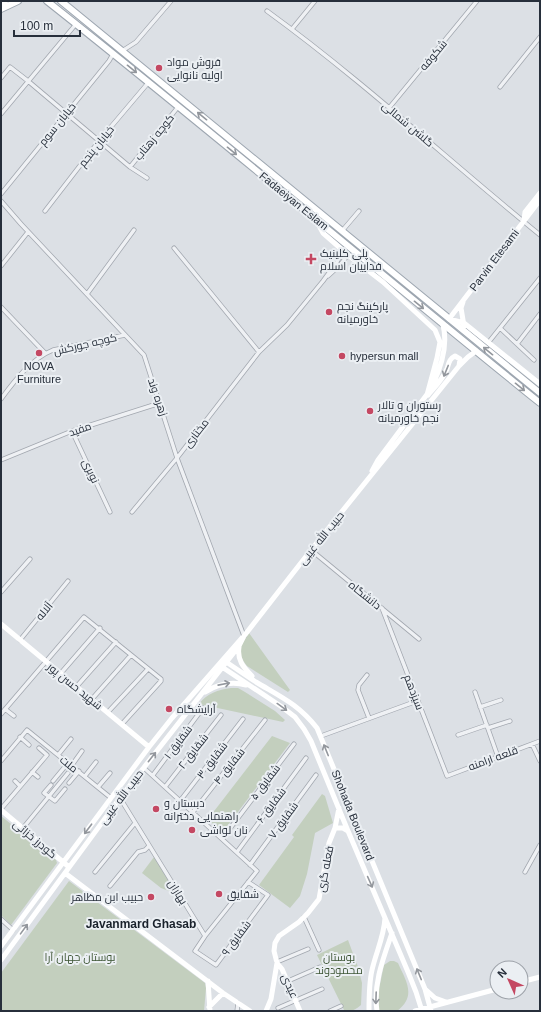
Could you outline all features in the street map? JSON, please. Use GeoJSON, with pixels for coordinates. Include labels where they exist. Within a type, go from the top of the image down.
{"type":"FeatureCollection","features":[{"type":"Feature","properties":{"kind":"main road"},"geometry":{"type":"LineString","coordinates":[[1,3],[5,1]]}},
{"type":"Feature","properties":{"kind":"main road"},"geometry":{"type":"LineString","coordinates":[[1,9],[18,1]]}},
{"type":"Feature","properties":{"kind":"main road","name":"Fadaeiyan Eslam"},"geometry":{"type":"LineString","coordinates":[[47,1],[540,403]]}},
{"type":"Feature","properties":{"kind":"main road","name":"Fadaeiyan Eslam"},"geometry":{"type":"LineString","coordinates":[[62,1],[540,393]]}},
{"type":"Feature","properties":{"kind":"main road"},"geometry":{"type":"LineString","coordinates":[[443,325],[449,319]]}},
{"type":"Feature","properties":{"kind":"street"},"geometry":{"type":"LineString","coordinates":[[122,51],[136,42],[171,1]]}},
{"type":"Feature","properties":{"kind":"street"},"geometry":{"type":"LineString","coordinates":[[292,29],[315,1]]}},
{"type":"Feature","properties":{"kind":"street","name":"شکوفه"},"geometry":{"type":"LineString","coordinates":[[389,108],[477,1]]}},
{"type":"Feature","properties":{"kind":"street","name":"گلشن شمالی"},"geometry":{"type":"LineString","coordinates":[[267,11],[292,29],[389,108],[540,235]]}},
{"type":"Feature","properties":{"kind":"street"},"geometry":{"type":"LineString","coordinates":[[1,114],[76,24]]}},
{"type":"Feature","properties":{"kind":"street"},"geometry":{"type":"LineString","coordinates":[[500,87],[540,37]]}},
{"type":"Feature","properties":{"kind":"street","name":"خیابان سوم"},"geometry":{"type":"LineString","coordinates":[[1,194],[109,61],[113,54]]}},
{"type":"Feature","properties":{"kind":"street"},"geometry":{"type":"LineString","coordinates":[[1,78],[10,67],[130,167],[148,178]]}},
{"type":"Feature","properties":{"kind":"street","name":"خیابان پنجم"},"geometry":{"type":"LineString","coordinates":[[45,211],[99,141],[148,83]]}},
{"type":"Feature","properties":{"kind":"street","name":"کوچه زهتاب"},"geometry":{"type":"LineString","coordinates":[[130,167],[178,107]]}},
{"type":"Feature","properties":{"kind":"street"},"geometry":{"type":"LineString","coordinates":[[523,221],[525,212],[540,193]]}},
{"type":"Feature","properties":{"kind":"street","name":"Parvin Etesami"},"geometry":{"type":"LineString","coordinates":[[449,319],[540,200]]}},
{"type":"Feature","properties":{"kind":"street","name":"زهره وند"},"geometry":{"type":"LineString","coordinates":[[1,201],[28,232],[144,355],[177,458],[244,636]]}},
{"type":"Feature","properties":{"kind":"street"},"geometry":{"type":"LineString","coordinates":[[342,231],[359,211]]}},
{"type":"Feature","properties":{"kind":"street"},"geometry":{"type":"LineString","coordinates":[[315,218],[323,233],[341,250],[383,282],[435,330],[440,342],[427,395]]}},
{"type":"Feature","properties":{"kind":"street"},"geometry":{"type":"LineString","coordinates":[[87,294],[134,230]]}},
{"type":"Feature","properties":{"kind":"street"},"geometry":{"type":"LineString","coordinates":[[1,266],[28,232]]}},
{"type":"Feature","properties":{"kind":"street"},"geometry":{"type":"LineString","coordinates":[[174,248],[258,352]]}},
{"type":"Feature","properties":{"kind":"street","name":"مختاری"},"geometry":{"type":"LineString","coordinates":[[132,512],[177,458],[258,352],[287,325],[323,281],[336,262],[341,250]]}},
{"type":"Feature","properties":{"kind":"street","name":"مختاری"},"geometry":{"type":"LineString","coordinates":[[323,281],[340,266],[348,255]]}},
{"type":"Feature","properties":{"kind":"street"},"geometry":{"type":"LineString","coordinates":[[488,343],[540,278]]}},
{"type":"Feature","properties":{"kind":"street"},"geometry":{"type":"LineString","coordinates":[[463,300],[461,308],[467,334]]}},
{"type":"Feature","properties":{"kind":"street"},"geometry":{"type":"LineString","coordinates":[[1,307],[45,353],[17,378],[1,399]]}},
{"type":"Feature","properties":{"kind":"street"},"geometry":{"type":"LineString","coordinates":[[517,344],[540,314]]}},
{"type":"Feature","properties":{"kind":"street"},"geometry":{"type":"LineString","coordinates":[[449,319],[464,324],[540,384]]}},
{"type":"Feature","properties":{"kind":"street","name":"حبیب الله غیبی"},"geometry":{"type":"LineString","coordinates":[[370,477],[378,460],[427,395],[441,364],[445,334],[443,325]]}},
{"type":"Feature","properties":{"kind":"street"},"geometry":{"type":"LineString","coordinates":[[500,328],[534,360]]}},
{"type":"Feature","properties":{"kind":"street","name":"کوچه جورکش"},"geometry":{"type":"LineString","coordinates":[[45,353],[125,335]]}},
{"type":"Feature","properties":{"kind":"street","name":"حبیب الله غیبی"},"geometry":{"type":"LineString","coordinates":[[1,946],[172,718],[220,666],[236,643],[244,636],[459,366],[476,351]]}},
{"type":"Feature","properties":{"kind":"street"},"geometry":{"type":"LineString","coordinates":[[427,395],[444,376],[452,357],[455,356],[460,359],[459,366]]}},
{"type":"Feature","properties":{"kind":"street","name":"مفید"},"geometry":{"type":"LineString","coordinates":[[1,460],[72,431],[160,403]]}},
{"type":"Feature","properties":{"kind":"street","name":"نوبری"},"geometry":{"type":"LineString","coordinates":[[72,431],[110,512]]}},
{"type":"Feature","properties":{"kind":"street","name":"دانشگاه"},"geometry":{"type":"LineString","coordinates":[[311,550],[420,639]]}},
{"type":"Feature","properties":{"kind":"street"},"geometry":{"type":"LineString","coordinates":[[1,592],[30,559]]}},
{"type":"Feature","properties":{"kind":"street","name":"آلاله"},"geometry":{"type":"LineString","coordinates":[[20,640],[68,581]]}},
{"type":"Feature","properties":{"kind":"street","name":"سیزدهم"},"geometry":{"type":"LineString","coordinates":[[382,608],[447,776]]}},
{"type":"Feature","properties":{"kind":"street"},"geometry":{"type":"LineString","coordinates":[[1,714],[84,617],[100,628],[161,680],[122,724]]}},
{"type":"Feature","properties":{"kind":"street","name":"شهید حسن پور"},"geometry":{"type":"LineString","coordinates":[[2,626],[77,686],[149,747]]}},
{"type":"Feature","properties":{"kind":"street"},"geometry":{"type":"LineString","coordinates":[[61,673],[100,628]]}},
{"type":"Feature","properties":{"kind":"street","name":"حبیب الله غیبی"},"geometry":{"type":"LineString","coordinates":[[224,661],[239,646],[244,636]]}},
{"type":"Feature","properties":{"kind":"street"},"geometry":{"type":"LineString","coordinates":[[77,686],[116,642]]}},
{"type":"Feature","properties":{"kind":"street"},"geometry":{"type":"LineString","coordinates":[[239,646],[239,659],[256,682]]}},
{"type":"Feature","properties":{"kind":"street"},"geometry":{"type":"LineString","coordinates":[[92,699],[131,655]]}},
{"type":"Feature","properties":{"kind":"street","name":"Shohada Boulevard"},"geometry":{"type":"LineString","coordinates":[[224,661],[299,708],[309,718],[321,736],[425,989],[430,1009]]}},
{"type":"Feature","properties":{"kind":"street","name":"حبیب الله غیبی"},"geometry":{"type":"LineString","coordinates":[[1,960],[120,798],[201,694],[220,666]]}},
{"type":"Feature","properties":{"kind":"street","name":"Shohada Boulevard"},"geometry":{"type":"LineString","coordinates":[[220,666],[282,707],[295,718],[311,741],[392,933],[422,1010]]}},
{"type":"Feature","properties":{"kind":"street"},"geometry":{"type":"LineString","coordinates":[[108,712],[148,669]]}},
{"type":"Feature","properties":{"kind":"street"},"geometry":{"type":"LineString","coordinates":[[367,675],[359,685],[358,690],[369,718]]}},
{"type":"Feature","properties":{"kind":"street"},"geometry":{"type":"LineString","coordinates":[[201,694],[220,684],[239,683],[249,685]]}},
{"type":"Feature","properties":{"kind":"street"},"geometry":{"type":"LineString","coordinates":[[475,692],[498,757]]}},
{"type":"Feature","properties":{"kind":"street"},"geometry":{"type":"LineString","coordinates":[[480,707],[501,700]]}},
{"type":"Feature","properties":{"kind":"street"},"geometry":{"type":"LineString","coordinates":[[321,736],[417,701]]}},
{"type":"Feature","properties":{"kind":"street","name":"شقایق ۱"},"geometry":{"type":"LineString","coordinates":[[153,775],[203,708]]}},
{"type":"Feature","properties":{"kind":"street"},"geometry":{"type":"LineString","coordinates":[[5,709],[14,716]]}},
{"type":"Feature","properties":{"kind":"street","name":"شقایق ۲"},"geometry":{"type":"LineString","coordinates":[[165,787],[221,715]]}},
{"type":"Feature","properties":{"kind":"street"},"geometry":{"type":"LineString","coordinates":[[172,718],[178,723]]}},
{"type":"Feature","properties":{"kind":"street","name":"شقایق ۳"},"geometry":{"type":"LineString","coordinates":[[180,801],[243,718]]}},
{"type":"Feature","properties":{"kind":"street","name":"شقایق ۴"},"geometry":{"type":"LineString","coordinates":[[193,812],[265,720]]}},
{"type":"Feature","properties":{"kind":"street"},"geometry":{"type":"LineString","coordinates":[[458,735],[510,721]]}},
{"type":"Feature","properties":{"kind":"street","name":"ملت"},"geometry":{"type":"LineString","coordinates":[[20,737],[27,730],[111,798]]}},
{"type":"Feature","properties":{"kind":"street"},"geometry":{"type":"LineString","coordinates":[[1,761],[20,737],[29,745]]}},
{"type":"Feature","properties":{"kind":"street"},"geometry":{"type":"LineString","coordinates":[[58,755],[71,739]]}},
{"type":"Feature","properties":{"kind":"street","name":"قلعه ارامنه"},"geometry":{"type":"LineString","coordinates":[[447,776],[540,741]]}},
{"type":"Feature","properties":{"kind":"street","name":"شقایق ۵"},"geometry":{"type":"LineString","coordinates":[[222,839],[294,744]]}},
{"type":"Feature","properties":{"kind":"street"},"geometry":{"type":"LineString","coordinates":[[532,744],[540,761]]}},
{"type":"Feature","properties":{"kind":"street"},"geometry":{"type":"LineString","coordinates":[[1,810],[47,755],[39,748]]}},
{"type":"Feature","properties":{"kind":"street"},"geometry":{"type":"LineString","coordinates":[[65,789],[55,801],[44,793],[82,751]]}},
{"type":"Feature","properties":{"kind":"street","name":"شقایق ۶"},"geometry":{"type":"LineString","coordinates":[[236,852],[306,758]]}},
{"type":"Feature","properties":{"kind":"street"},"geometry":{"type":"LineString","coordinates":[[85,776],[96,762]]}},
{"type":"Feature","properties":{"kind":"street"},"geometry":{"type":"LineString","coordinates":[[144,768],[257,871],[205,936]]}},
{"type":"Feature","properties":{"kind":"street"},"geometry":{"type":"LineString","coordinates":[[69,783],[79,771]]}},
{"type":"Feature","properties":{"kind":"street"},"geometry":{"type":"LineString","coordinates":[[32,772],[38,778]]}},
{"type":"Feature","properties":{"kind":"street"},"geometry":{"type":"LineString","coordinates":[[23,828],[68,773]]}},
{"type":"Feature","properties":{"kind":"street"},"geometry":{"type":"LineString","coordinates":[[98,787],[110,773]]}},
{"type":"Feature","properties":{"kind":"street","name":"شقایق ۷"},"geometry":{"type":"LineString","coordinates":[[250,865],[316,775]]}},
{"type":"Feature","properties":{"kind":"street"},"geometry":{"type":"LineString","coordinates":[[15,782],[20,786]]}},
{"type":"Feature","properties":{"kind":"street","name":"بهاران"},"geometry":{"type":"LineString","coordinates":[[120,798],[205,936]]}},
{"type":"Feature","properties":{"kind":"street"},"geometry":{"type":"LineString","coordinates":[[339,807],[348,804]]}},
{"type":"Feature","properties":{"kind":"street","name":"فعله گری"},"geometry":{"type":"LineString","coordinates":[[277,963],[274,951],[275,943],[279,936],[304,917],[319,899],[329,843],[335,828],[339,807]]}},
{"type":"Feature","properties":{"kind":"street","name":"گودرز خزائی"},"geometry":{"type":"LineString","coordinates":[[1,810],[69,867]]}},
{"type":"Feature","properties":{"kind":"street"},"geometry":{"type":"LineString","coordinates":[[95,872],[135,822]]}},
{"type":"Feature","properties":{"kind":"street"},"geometry":{"type":"LineString","coordinates":[[335,828],[343,828],[348,831]]}},
{"type":"Feature","properties":{"kind":"street"},"geometry":{"type":"LineString","coordinates":[[525,872],[540,845]]}},
{"type":"Feature","properties":{"kind":"street"},"geometry":{"type":"LineString","coordinates":[[110,886],[138,852],[150,846]]}},
{"type":"Feature","properties":{"kind":"street"},"geometry":{"type":"LineString","coordinates":[[65,873],[250,1011]]}},
{"type":"Feature","properties":{"kind":"street","name":"شقایق ۹"},"geometry":{"type":"LineString","coordinates":[[205,936],[195,951],[216,965],[268,895],[248,882]]}},
{"type":"Feature","properties":{"kind":"street"},"geometry":{"type":"LineString","coordinates":[[304,917],[319,950]]}},
{"type":"Feature","properties":{"kind":"street"},"geometry":{"type":"LineString","coordinates":[[369,1011],[372,970],[385,930],[385,917]]}},
{"type":"Feature","properties":{"kind":"street"},"geometry":{"type":"LineString","coordinates":[[1,919],[13,930]]}},
{"type":"Feature","properties":{"kind":"street"},"geometry":{"type":"LineString","coordinates":[[376,1011],[379,970],[392,933]]}},
{"type":"Feature","properties":{"kind":"street"},"geometry":{"type":"LineString","coordinates":[[266,1011],[271,999],[277,963],[308,949]]}},
{"type":"Feature","properties":{"kind":"street","name":"عیدی"},"geometry":{"type":"LineString","coordinates":[[277,963],[288,981],[300,1011]]}},
{"type":"Feature","properties":{"kind":"street"},"geometry":{"type":"LineString","coordinates":[[288,981],[320,967]]}},
{"type":"Feature","properties":{"kind":"street"},"geometry":{"type":"LineString","coordinates":[[529,980],[540,977]]}},
{"type":"Feature","properties":{"kind":"street"},"geometry":{"type":"LineString","coordinates":[[208,981],[209,1009]]}},
{"type":"Feature","properties":{"kind":"street"},"geometry":{"type":"LineString","coordinates":[[278,1008],[322,989]]}},
{"type":"Feature","properties":{"kind":"street"},"geometry":{"type":"LineString","coordinates":[[425,989],[435,998],[446,1002]]}},
{"type":"Feature","properties":{"kind":"street"},"geometry":{"type":"LineString","coordinates":[[415,1011],[430,1009],[446,1002],[489,991]]}},
{"type":"Feature","properties":{"kind":"street"},"geometry":{"type":"LineString","coordinates":[[209,1009],[224,992]]}},
{"type":"Feature","properties":{"kind":"street"},"geometry":{"type":"LineString","coordinates":[[237,1011],[238,1003]]}},
{"type":"Feature","properties":{"kind":"street"},"geometry":{"type":"LineString","coordinates":[[330,1011],[341,1006]]}},
{"type":"Feature","properties":{"kind":"green space"},"geometry":{"type":"Polygon","coordinates":[[[249,633],[290,690],[288,692],[247,666],[241,656],[240,649],[249,633]]]}},
{"type":"Feature","properties":{"kind":"green space"},"geometry":{"type":"Polygon","coordinates":[[[231,688],[238,688],[245,692],[275,711],[285,720],[283,722],[199,704],[202,700],[213,693],[231,688]]]}},
{"type":"Feature","properties":{"kind":"green space"},"geometry":{"type":"Polygon","coordinates":[[[272,736],[290,743],[222,833],[208,819],[272,736]]]}},
{"type":"Feature","properties":{"kind":"green space"},"geometry":{"type":"Polygon","coordinates":[[[322,794],[325,796],[333,823],[315,833],[307,874],[300,896],[290,908],[259,885],[294,837],[292,835],[322,794]]]}},
{"type":"Feature","properties":{"kind":"green space"},"geometry":{"type":"Polygon","coordinates":[[[1,816],[56,860],[57,863],[11,925],[1,915],[1,816]]]}},
{"type":"Feature","properties":{"kind":"green space"},"geometry":{"type":"Polygon","coordinates":[[[154,857],[177,894],[161,888],[142,873],[154,857]]]}},
{"type":"Feature","properties":{"kind":"green space","name":"بوستان جهان آرا"},"geometry":{"type":"Polygon","coordinates":[[[69,881],[205,983],[204,1011],[1,1011],[1,973],[69,881]]]}},
{"type":"Feature","properties":{"kind":"green space","name":"بوستان محمودوند"},"geometry":{"type":"Polygon","coordinates":[[[348,940],[362,983],[361,1005],[351,1011],[344,1010],[317,955],[348,940]]]}},
{"type":"Feature","properties":{"kind":"green space"},"geometry":{"type":"Polygon","coordinates":[[[390,961],[398,963],[408,988],[407,1000],[397,1011],[379,1011],[379,989],[384,965],[390,961]]]}},
{"type":"Feature","properties":{"kind":"place","name":"فروش مواد اولیه نانوایی"},"geometry":{"type":"Point","coordinates":[159,68]}},
{"type":"Feature","properties":{"kind":"place","name":"پلی کلینیک فداییان اسلام"},"geometry":{"type":"Point","coordinates":[311,259]}},
{"type":"Feature","properties":{"kind":"place","name":"پارکینگ نجم خاورمیانه"},"geometry":{"type":"Point","coordinates":[329,312]}},
{"type":"Feature","properties":{"kind":"place","name":"NOVA Furniture"},"geometry":{"type":"Point","coordinates":[39,353]}},
{"type":"Feature","properties":{"kind":"place","name":"hypersun mall"},"geometry":{"type":"Point","coordinates":[342,356]}},
{"type":"Feature","properties":{"kind":"place","name":"رستوران و تالار نجم خاورمیانه"},"geometry":{"type":"Point","coordinates":[370,411]}},
{"type":"Feature","properties":{"kind":"place","name":"آرایشگاه"},"geometry":{"type":"Point","coordinates":[169,709]}},
{"type":"Feature","properties":{"kind":"place","name":"دبستان و راهنمایی دخترانه"},"geometry":{"type":"Point","coordinates":[156,809]}},
{"type":"Feature","properties":{"kind":"place","name":"نان لواشی"},"geometry":{"type":"Point","coordinates":[192,830]}},
{"type":"Feature","properties":{"kind":"place","name":"شقایق"},"geometry":{"type":"Point","coordinates":[219,894]}},
{"type":"Feature","properties":{"kind":"place","name":"حبیب ابن مظاهر"},"geometry":{"type":"Point","coordinates":[151,897]}},
{"type":"Feature","properties":{"kind":"district","name":"Javanmard Ghasab"},"geometry":{"type":"Point","coordinates":[141,924]}}]}
